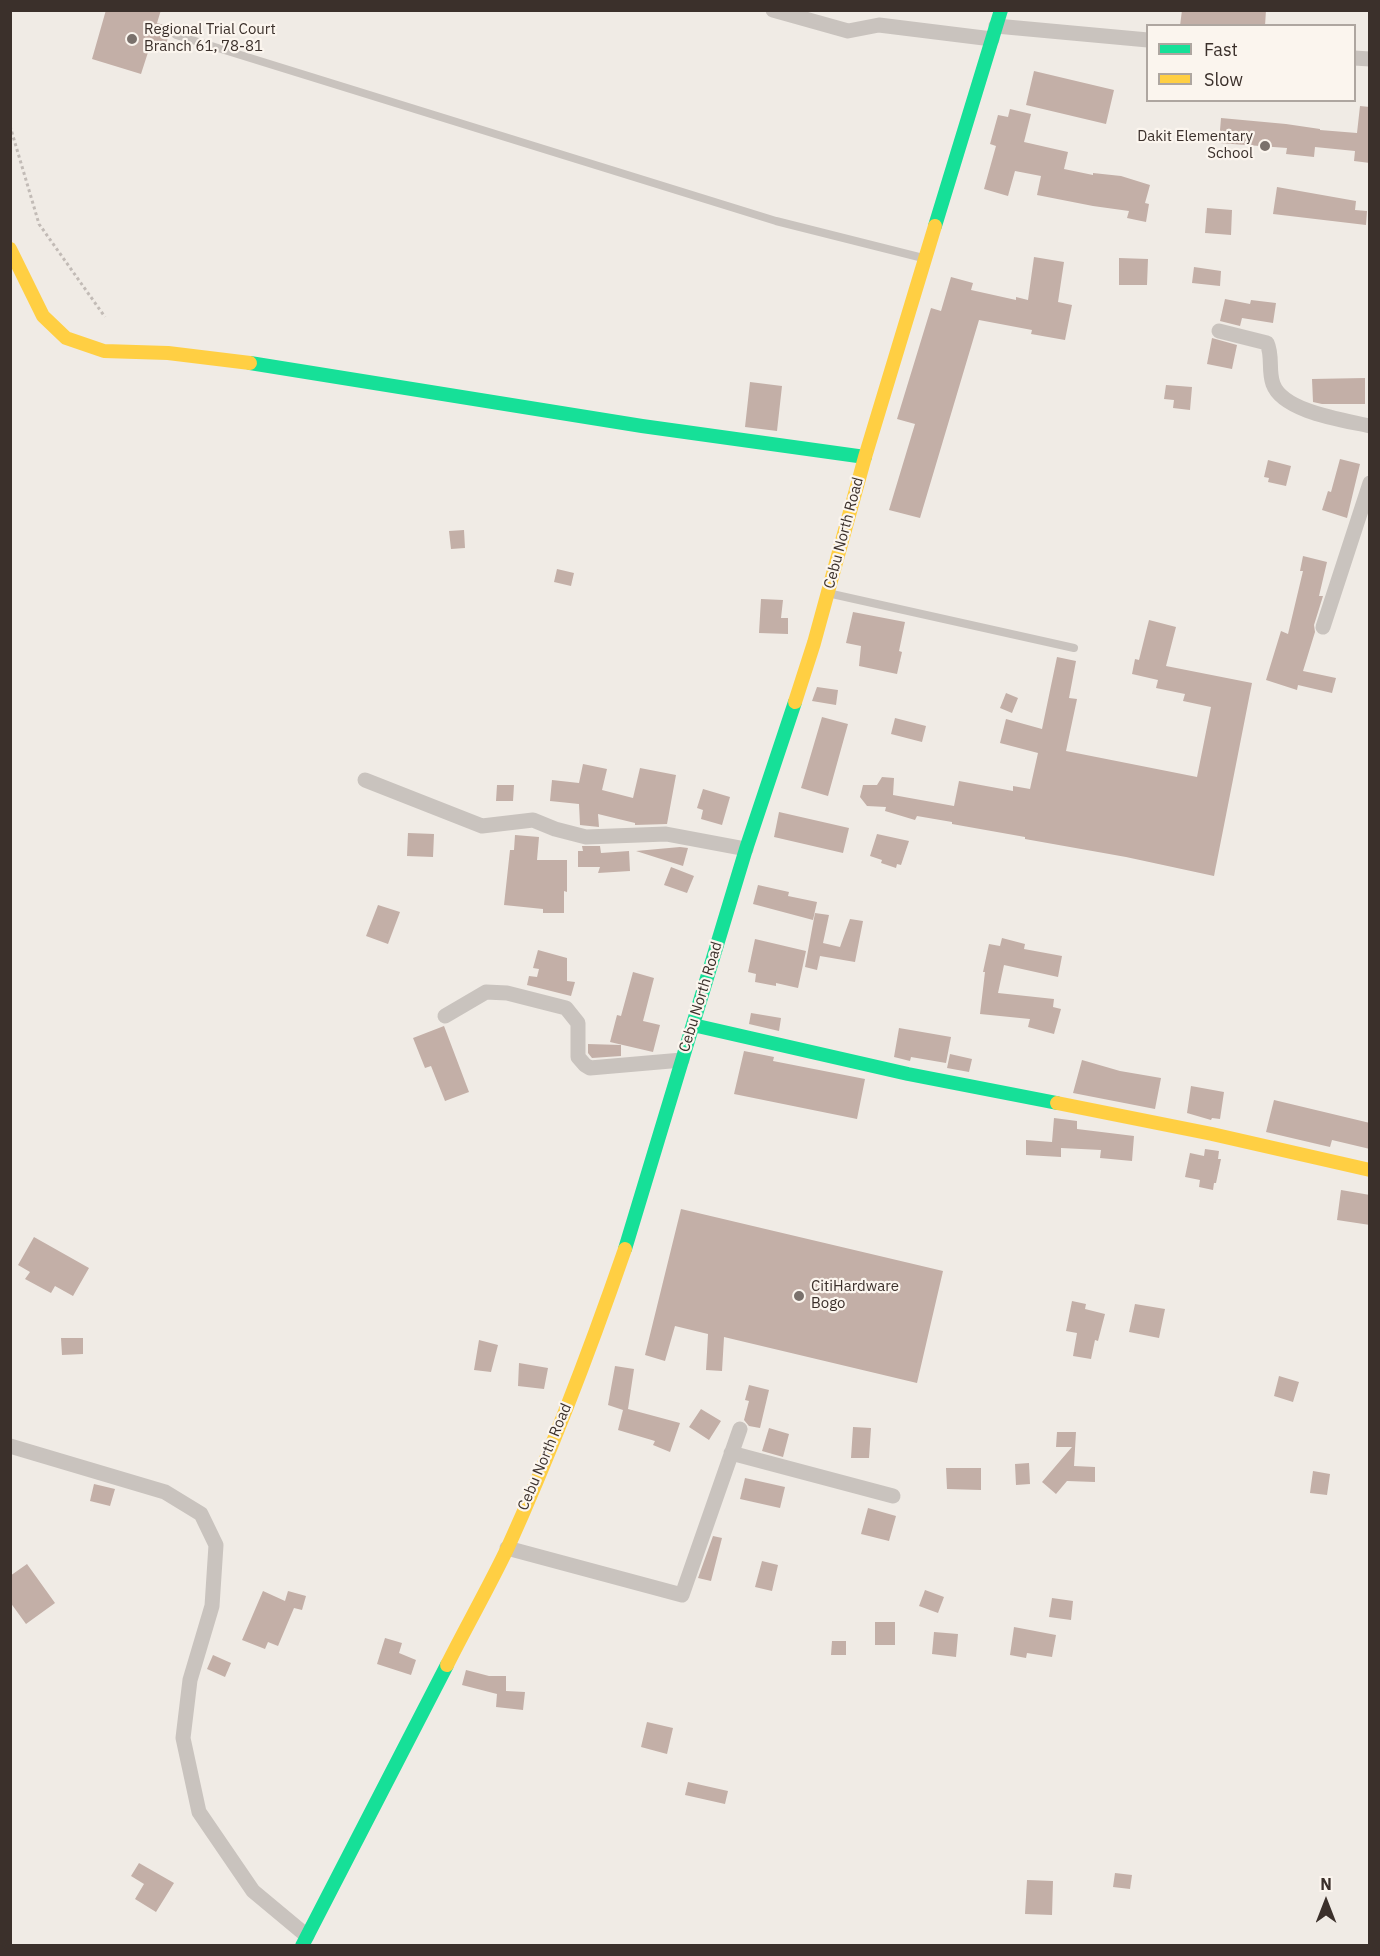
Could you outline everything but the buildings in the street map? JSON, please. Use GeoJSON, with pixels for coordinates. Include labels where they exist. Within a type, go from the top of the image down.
{"type":"FeatureCollection","features":[{"type":"Feature","properties":{"kind":"main road","name":"Cebu North Road"},"geometry":{"type":"LineString","coordinates":[[304,1941],[507,1548],[563,1416],[604,1310],[633,1225],[746,849],[814,643],[865,458],[1001,10]]}},
{"type":"Feature","properties":{"kind":"main road"},"geometry":{"type":"LineString","coordinates":[[10,249],[43,316],[66,338],[104,351],[168,353],[236,361],[642,426],[865,458]]}},
{"type":"Feature","properties":{"kind":"main road"},"geometry":{"type":"LineString","coordinates":[[693,1025],[908,1074],[1212,1134],[1370,1170]]}},
{"type":"Feature","properties":{"kind":"street"},"geometry":{"type":"LineString","coordinates":[[773,10],[848,31],[879,25],[1146,40]]}},
{"type":"Feature","properties":{"kind":"street"},"geometry":{"type":"LineString","coordinates":[[1219,331],[1266,343],[1270,349],[1273,385],[1283,397],[1306,410],[1370,426]]}},
{"type":"Feature","properties":{"kind":"street"},"geometry":{"type":"LineString","coordinates":[[1323,627],[1370,483]]}},
{"type":"Feature","properties":{"kind":"street"},"geometry":{"type":"LineString","coordinates":[[365,780],[482,826],[533,820],[555,829],[586,837],[666,834],[746,849]]}},
{"type":"Feature","properties":{"kind":"street"},"geometry":{"type":"LineString","coordinates":[[445,1016],[486,992],[507,993],[566,1008],[578,1023],[578,1057],[590,1068],[682,1060]]}},
{"type":"Feature","properties":{"kind":"street"},"geometry":{"type":"LineString","coordinates":[[507,1548],[682,1595],[741,1428]]}},
{"type":"Feature","properties":{"kind":"street"},"geometry":{"type":"LineString","coordinates":[[10,1446],[165,1492],[201,1514],[216,1545],[212,1606],[190,1680],[183,1738],[199,1812],[253,1891],[304,1941]]}},
{"type":"Feature","properties":{"kind":"street"},"geometry":{"type":"LineString","coordinates":[[731,1453],[893,1496]]}},
{"type":"Feature","properties":{"kind":"lane"},"geometry":{"type":"LineString","coordinates":[[176,35],[776,221],[927,259]]}},
{"type":"Feature","properties":{"kind":"lane"},"geometry":{"type":"LineString","coordinates":[[827,593],[1074,648]]}},
{"type":"Feature","properties":{"kind":"path"},"geometry":{"type":"LineString","coordinates":[[10,126],[39,224],[105,317]]}},
{"type":"Feature","properties":{"kind":"traffic: fast"},"geometry":{"type":"LineString","coordinates":[[935,226],[1001,10]]}},
{"type":"Feature","properties":{"kind":"traffic: fast"},"geometry":{"type":"LineString","coordinates":[[250,363],[642,426],[865,457]]}},
{"type":"Feature","properties":{"kind":"traffic: fast"},"geometry":{"type":"LineString","coordinates":[[625,1249],[746,849],[795,702]]}},
{"type":"Feature","properties":{"kind":"traffic: fast"},"geometry":{"type":"LineString","coordinates":[[693,1025],[908,1074],[1057,1103]]}},
{"type":"Feature","properties":{"kind":"traffic: fast"},"geometry":{"type":"LineString","coordinates":[[302,1946],[447,1665]]}},
{"type":"Feature","properties":{"kind":"traffic: slow"},"geometry":{"type":"LineString","coordinates":[[795,702],[814,643],[865,457],[935,226]]}},
{"type":"Feature","properties":{"kind":"traffic: slow"},"geometry":{"type":"LineString","coordinates":[[10,249],[43,316],[66,338],[104,351],[168,353],[250,363]]}},
{"type":"Feature","properties":{"kind":"traffic: slow"},"geometry":{"type":"LineString","coordinates":[[1057,1103],[1212,1134],[1370,1170]]}},
{"type":"Feature","properties":{"kind":"traffic: slow"},"geometry":{"type":"LineString","coordinates":[[447,1665],[501,1562],[540,1474],[570,1400],[625,1249]]}},
{"type":"Feature","properties":{"kind":"place","name":"Regional Trial Court Branch 61, 78-81"},"geometry":{"type":"Point","coordinates":[132,39]}},
{"type":"Feature","properties":{"kind":"place","name":"Dakit Elementary School"},"geometry":{"type":"Point","coordinates":[1265,146]}},
{"type":"Feature","properties":{"kind":"place","name":"CitiHardware Bogo"},"geometry":{"type":"Point","coordinates":[799,1296]}}]}
